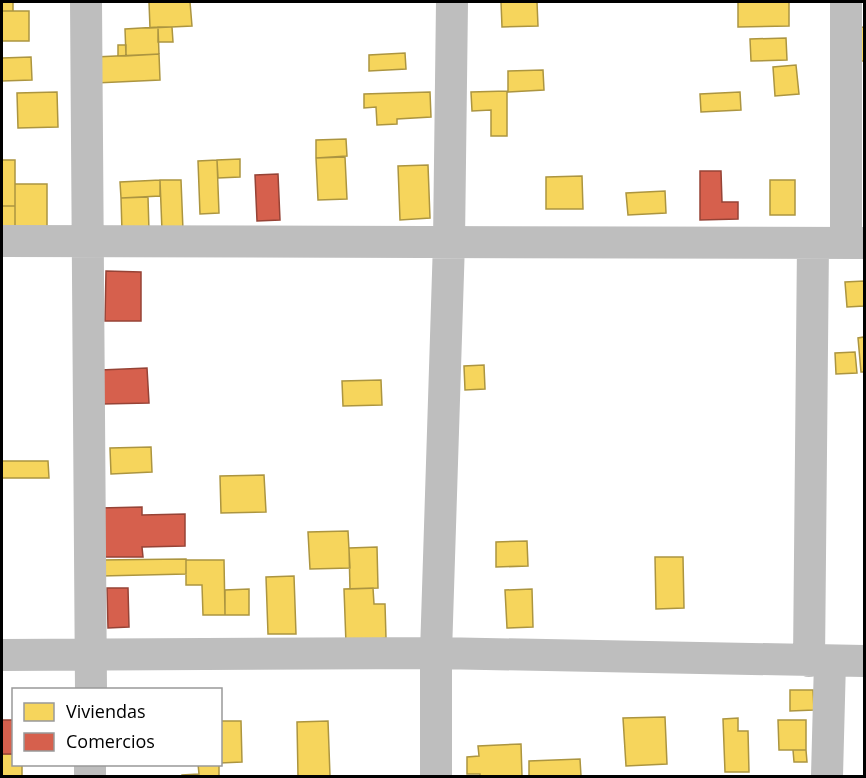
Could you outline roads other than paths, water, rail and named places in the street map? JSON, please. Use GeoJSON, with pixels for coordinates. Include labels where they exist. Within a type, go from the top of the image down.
{"type":"FeatureCollection","features":[{"type":"Feature","properties":{"kind":"street"},"geometry":{"type":"LineString","coordinates":[[86,2],[91,688]]}},
{"type":"Feature","properties":{"kind":"street"},"geometry":{"type":"LineString","coordinates":[[436,777],[436,653],[449,242],[452,2]]}},
{"type":"Feature","properties":{"kind":"street"},"geometry":{"type":"LineString","coordinates":[[2,241],[855,243],[846,2]]}},
{"type":"Feature","properties":{"kind":"street"},"geometry":{"type":"LineString","coordinates":[[813,243],[819,661],[827,777]]}},
{"type":"Feature","properties":{"kind":"street"},"geometry":{"type":"LineString","coordinates":[[2,655],[436,653],[864,661]]}}]}
